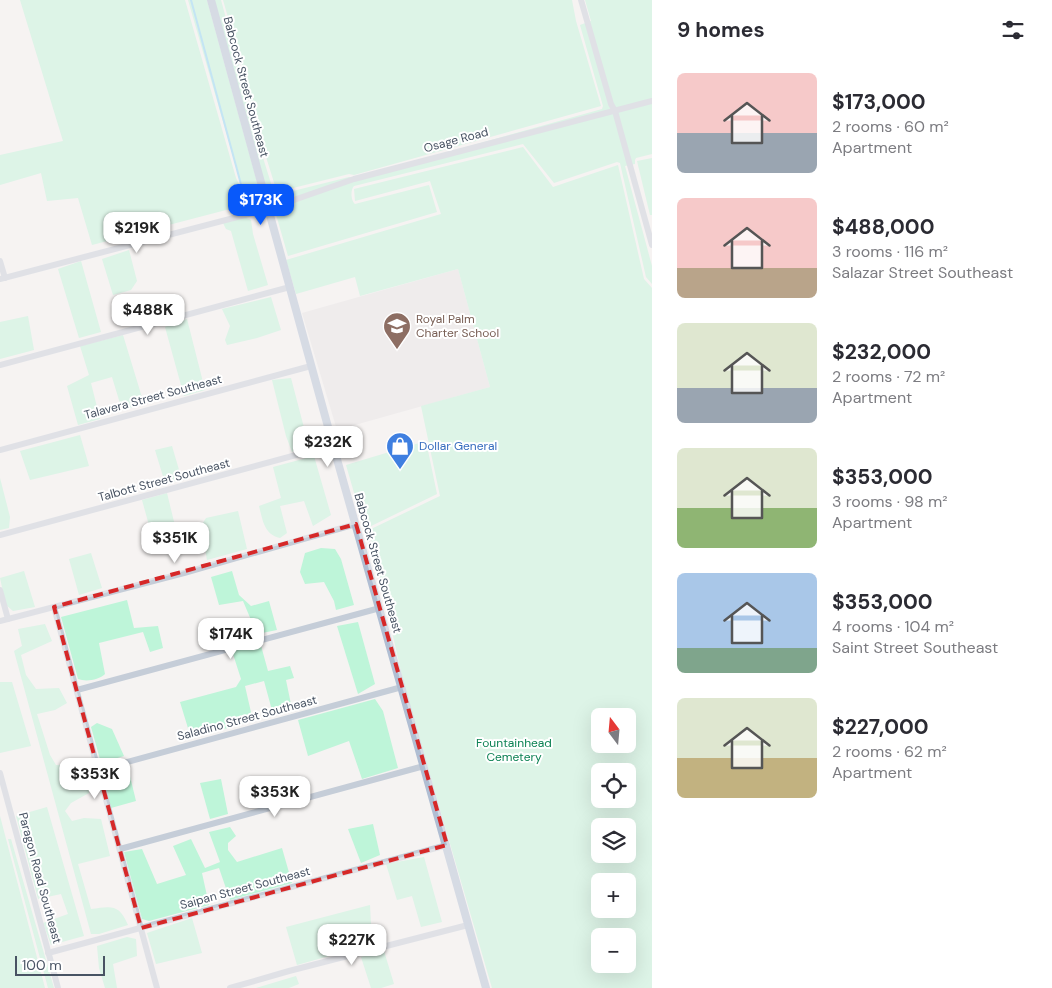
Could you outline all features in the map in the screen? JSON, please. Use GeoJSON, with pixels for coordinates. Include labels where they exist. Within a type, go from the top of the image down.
{"type":"FeatureCollection","features":[{"type":"Feature","properties":{"kind":"main road","name":"Babcock Street Southeast"},"geometry":{"type":"LineString","coordinates":[[210,0],[486,988]]}},
{"type":"Feature","properties":{"kind":"street"},"geometry":{"type":"LineString","coordinates":[[581,0],[611,104],[615,111],[652,245]]}},
{"type":"Feature","properties":{"kind":"street","name":"Osage Road"},"geometry":{"type":"LineString","coordinates":[[2,278],[268,209],[354,178],[652,101]]}},
{"type":"Feature","properties":{"kind":"street"},"geometry":{"type":"LineString","coordinates":[[0,261],[2,278]]}},
{"type":"Feature","properties":{"kind":"street"},"geometry":{"type":"LineString","coordinates":[[0,365],[290,287]]}},
{"type":"Feature","properties":{"kind":"street","name":"Talavera Street Southeast"},"geometry":{"type":"LineString","coordinates":[[0,450],[311,366]]}},
{"type":"Feature","properties":{"kind":"street","name":"Talbott Street Southeast"},"geometry":{"type":"LineString","coordinates":[[0,535],[333,445]]}},
{"type":"Feature","properties":{"kind":"street"},"geometry":{"type":"LineString","coordinates":[[0,622],[184,573],[356,524]]}},
{"type":"Feature","properties":{"kind":"street"},"geometry":{"type":"LineString","coordinates":[[0,590],[8,619]]}},
{"type":"Feature","properties":{"kind":"street"},"geometry":{"type":"LineString","coordinates":[[54,607],[157,988]]}},
{"type":"Feature","properties":{"kind":"street"},"geometry":{"type":"LineString","coordinates":[[76,690],[380,608]]}},
{"type":"Feature","properties":{"kind":"street","name":"Saladino Street Southeast"},"geometry":{"type":"LineString","coordinates":[[98,770],[402,687]]}},
{"type":"Feature","properties":{"kind":"street"},"geometry":{"type":"LineString","coordinates":[[120,849],[424,766]]}},
{"type":"Feature","properties":{"kind":"street","name":"Paragon Road Southeast"},"geometry":{"type":"LineString","coordinates":[[0,773],[3,795],[58,988]]}},
{"type":"Feature","properties":{"kind":"street","name":"Saipan Street Southeast"},"geometry":{"type":"LineString","coordinates":[[48,953],[447,845]]}},
{"type":"Feature","properties":{"kind":"street"},"geometry":{"type":"LineString","coordinates":[[230,988],[288,971],[468,925]]}},
{"type":"Feature","properties":{"kind":"highlighted area"},"geometry":{"type":"Polygon","coordinates":[[[356,524],[447,845],[141,928],[54,607],[356,524]]]}},
{"type":"Feature","properties":{"kind":"shaded area","name":"Royal Palm Charter School"},"geometry":{"type":"Polygon","coordinates":[[[458,269],[490,387],[337,430],[302,313],[458,269]]]}},
{"type":"Feature","properties":{"kind":"green space"},"geometry":{"type":"Polygon","coordinates":[[[20,0],[185,0],[236,178],[249,204],[92,245],[78,198],[47,201],[41,173],[0,185],[0,155],[63,141],[20,0]]]}},
{"type":"Feature","properties":{"kind":"green space"},"geometry":{"type":"Polygon","coordinates":[[[188,0],[207,0],[262,200],[251,203],[239,177],[188,0]]]}},
{"type":"Feature","properties":{"kind":"green space"},"geometry":{"type":"Polygon","coordinates":[[[214,0],[221,0],[240,70],[249,113],[274,193],[277,195],[349,177],[355,178],[602,109],[603,106],[580,25],[591,21],[585,0],[652,0],[652,154],[636,158],[635,164],[625,166],[652,266],[652,284],[646,277],[620,163],[617,162],[554,183],[523,144],[354,186],[352,195],[355,204],[429,185],[437,212],[288,256],[271,197],[268,198],[214,0]]]}},
{"type":"Feature","properties":{"kind":"green space"},"geometry":{"type":"Polygon","coordinates":[[[223,0],[572,0],[576,21],[601,106],[354,175],[349,174],[277,192],[252,112],[243,69],[223,0]]]}},
{"type":"Feature","properties":{"kind":"green space","name":"Fountainhead Cemetery"},"geometry":{"type":"Polygon","coordinates":[[[523,147],[553,187],[618,165],[644,279],[652,288],[652,988],[492,988],[405,689],[369,530],[440,496],[421,406],[490,387],[458,269],[360,296],[355,277],[296,294],[286,260],[441,214],[430,181],[355,201],[354,189],[523,147]]]}},
{"type":"Feature","properties":{"kind":"green space"},"geometry":{"type":"Polygon","coordinates":[[[652,158],[652,215],[650,215],[637,161],[652,158]]]}},
{"type":"Feature","properties":{"kind":"green space"},"geometry":{"type":"Polygon","coordinates":[[[244,217],[251,220],[253,234],[268,285],[248,291],[231,231],[226,229],[223,223],[244,217]]]}},
{"type":"Feature","properties":{"kind":"green space"},"geometry":{"type":"Polygon","coordinates":[[[129,250],[137,281],[131,290],[113,295],[102,259],[129,250]]]}},
{"type":"Feature","properties":{"kind":"green space"},"geometry":{"type":"Polygon","coordinates":[[[81,261],[101,332],[79,338],[58,269],[81,261]]]}},
{"type":"Feature","properties":{"kind":"green space"},"geometry":{"type":"Polygon","coordinates":[[[271,297],[281,330],[227,345],[225,340],[230,326],[222,309],[271,297]]]}},
{"type":"Feature","properties":{"kind":"green space"},"geometry":{"type":"Polygon","coordinates":[[[28,316],[34,350],[0,359],[0,322],[28,316]]]}},
{"type":"Feature","properties":{"kind":"green space"},"geometry":{"type":"Polygon","coordinates":[[[187,319],[205,390],[184,396],[165,327],[187,319]]]}},
{"type":"Feature","properties":{"kind":"green space"},"geometry":{"type":"Polygon","coordinates":[[[123,335],[144,404],[122,410],[112,377],[91,383],[100,419],[78,425],[67,386],[89,375],[80,346],[123,335]]]}},
{"type":"Feature","properties":{"kind":"green space"},"geometry":{"type":"Polygon","coordinates":[[[291,378],[308,443],[292,452],[272,380],[291,378]]]}},
{"type":"Feature","properties":{"kind":"green space"},"geometry":{"type":"Polygon","coordinates":[[[80,435],[89,466],[30,480],[20,451],[80,435]]]}},
{"type":"Feature","properties":{"kind":"green space"},"geometry":{"type":"Polygon","coordinates":[[[426,441],[437,494],[367,528],[372,555],[346,465],[426,441]]]}},
{"type":"Feature","properties":{"kind":"green space"},"geometry":{"type":"Polygon","coordinates":[[[172,446],[182,480],[165,483],[155,450],[172,446]]]}},
{"type":"Feature","properties":{"kind":"green space"},"geometry":{"type":"Polygon","coordinates":[[[314,456],[331,515],[313,526],[304,501],[280,506],[287,533],[280,538],[275,536],[267,530],[259,506],[281,498],[273,467],[314,456]]]}},
{"type":"Feature","properties":{"kind":"green space"},"geometry":{"type":"Polygon","coordinates":[[[0,478],[10,517],[9,528],[0,530],[0,478]]]}},
{"type":"Feature","properties":{"kind":"green space"},"geometry":{"type":"Polygon","coordinates":[[[167,493],[176,530],[152,536],[142,500],[167,493]]]}},
{"type":"Feature","properties":{"kind":"green space"},"geometry":{"type":"Polygon","coordinates":[[[238,511],[247,549],[207,560],[201,526],[206,518],[238,511]]]}},
{"type":"Feature","properties":{"kind":"green space"},"geometry":{"type":"Polygon","coordinates":[[[321,548],[335,549],[341,559],[354,605],[336,610],[334,601],[324,582],[305,584],[300,572],[305,553],[321,548]]]}},
{"type":"Feature","properties":{"kind":"green space"},"geometry":{"type":"Polygon","coordinates":[[[91,553],[102,588],[79,595],[69,559],[91,553]]]}},
{"type":"Feature","properties":{"kind":"green space"},"geometry":{"type":"Polygon","coordinates":[[[24,571],[35,607],[13,611],[6,605],[0,578],[24,571]]]}},
{"type":"Feature","properties":{"kind":"green space"},"geometry":{"type":"Polygon","coordinates":[[[232,571],[239,595],[251,606],[269,601],[277,630],[257,634],[243,601],[219,605],[211,577],[232,571]]]}},
{"type":"Feature","properties":{"kind":"green space"},"geometry":{"type":"Polygon","coordinates":[[[127,600],[134,628],[158,626],[163,648],[150,652],[143,632],[99,643],[105,674],[92,680],[78,679],[61,617],[127,600]]]}},
{"type":"Feature","properties":{"kind":"green space"},"geometry":{"type":"Polygon","coordinates":[[[358,622],[375,684],[358,694],[337,626],[358,622]]]}},
{"type":"Feature","properties":{"kind":"green space"},"geometry":{"type":"Polygon","coordinates":[[[45,624],[52,641],[21,655],[26,675],[36,689],[59,688],[67,703],[55,710],[37,714],[50,755],[56,765],[74,766],[89,775],[89,793],[71,803],[65,811],[72,821],[84,818],[101,819],[110,856],[78,864],[91,909],[114,908],[121,913],[128,925],[99,934],[91,934],[14,651],[22,646],[18,629],[45,624]]]}},
{"type":"Feature","properties":{"kind":"green space"},"geometry":{"type":"Polygon","coordinates":[[[260,642],[268,671],[290,666],[294,678],[286,680],[292,709],[273,714],[264,681],[245,686],[253,721],[191,738],[180,702],[236,687],[241,679],[232,651],[260,642]]]}},
{"type":"Feature","properties":{"kind":"green space"},"geometry":{"type":"Polygon","coordinates":[[[0,682],[12,682],[31,746],[0,753],[0,682]]]}},
{"type":"Feature","properties":{"kind":"green space"},"geometry":{"type":"Polygon","coordinates":[[[375,699],[383,711],[398,768],[362,779],[349,741],[308,756],[298,720],[375,699]]]}},
{"type":"Feature","properties":{"kind":"green space"},"geometry":{"type":"Polygon","coordinates":[[[97,723],[112,729],[124,756],[101,763],[91,727],[97,723]]]}},
{"type":"Feature","properties":{"kind":"green space"},"geometry":{"type":"Polygon","coordinates":[[[120,768],[128,768],[136,801],[111,808],[103,773],[120,768]]]}},
{"type":"Feature","properties":{"kind":"green space"},"geometry":{"type":"Polygon","coordinates":[[[221,779],[228,814],[210,819],[200,783],[221,779]]]}},
{"type":"Feature","properties":{"kind":"green space"},"geometry":{"type":"Polygon","coordinates":[[[47,807],[84,936],[51,945],[43,923],[68,914],[61,894],[38,899],[16,816],[47,807]]]}},
{"type":"Feature","properties":{"kind":"green space"},"geometry":{"type":"Polygon","coordinates":[[[0,816],[45,988],[0,988],[0,816]]]}},
{"type":"Feature","properties":{"kind":"green space"},"geometry":{"type":"Polygon","coordinates":[[[373,824],[380,855],[361,863],[348,829],[373,824]]]}},
{"type":"Feature","properties":{"kind":"green space"},"geometry":{"type":"Polygon","coordinates":[[[230,827],[236,836],[228,843],[228,850],[237,862],[282,848],[292,883],[230,900],[219,868],[202,873],[209,905],[149,921],[142,919],[124,852],[142,849],[157,884],[186,875],[173,846],[191,839],[205,868],[220,862],[209,832],[230,827]]]}},
{"type":"Feature","properties":{"kind":"green space"},"geometry":{"type":"Polygon","coordinates":[[[8,839],[11,839],[54,988],[48,988],[8,839]]]}},
{"type":"Feature","properties":{"kind":"green space"},"geometry":{"type":"Polygon","coordinates":[[[424,857],[442,922],[421,927],[412,896],[397,900],[386,864],[424,857]]]}},
{"type":"Feature","properties":{"kind":"green space"},"geometry":{"type":"Polygon","coordinates":[[[370,905],[372,944],[297,965],[286,927],[370,905]]]}},
{"type":"Feature","properties":{"kind":"green space"},"geometry":{"type":"Polygon","coordinates":[[[192,918],[202,953],[156,964],[147,933],[192,918]]]}},
{"type":"Feature","properties":{"kind":"green space"},"geometry":{"type":"Polygon","coordinates":[[[127,937],[136,939],[137,956],[113,964],[117,988],[105,988],[99,968],[97,946],[127,937]]]}},
{"type":"Feature","properties":{"kind":"green space"},"geometry":{"type":"Polygon","coordinates":[[[384,951],[394,984],[381,988],[371,988],[361,957],[384,951]]]}},
{"type":"Feature","properties":{"kind":"green space"},"geometry":{"type":"Polygon","coordinates":[[[296,976],[299,984],[289,988],[256,988],[296,976]]]}},
{"type":"Feature","properties":{"kind":"waterway"},"geometry":{"type":"LineString","coordinates":[[191,0],[245,199]]}},
{"type":"Feature","properties":{"kind":"place","name":"Royal Palm Charter School"},"geometry":{"type":"Point","coordinates":[397,350]}},
{"type":"Feature","properties":{"kind":"place","name":"Dollar General"},"geometry":{"type":"Point","coordinates":[400,470]}}]}
